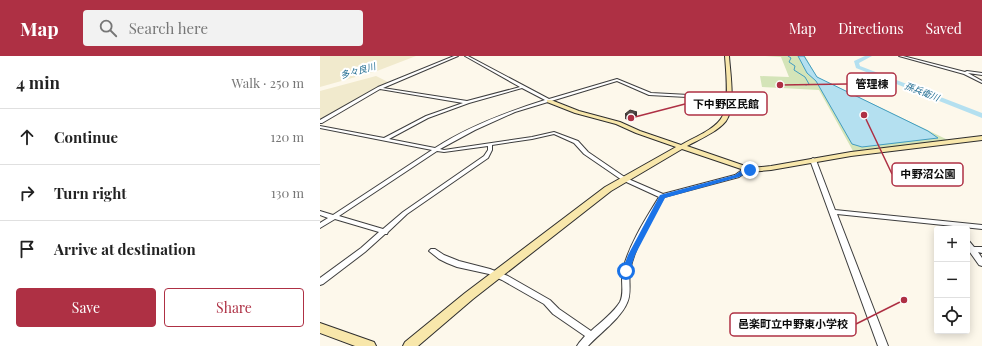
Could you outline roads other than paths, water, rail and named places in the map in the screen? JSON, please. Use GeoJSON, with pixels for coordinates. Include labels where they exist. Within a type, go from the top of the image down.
{"type":"FeatureCollection","features":[{"type":"Feature","properties":{"kind":"street"},"geometry":{"type":"LineString","coordinates":[[320,122],[379,88],[456,56]]}},
{"type":"Feature","properties":{"kind":"street"},"geometry":{"type":"LineString","coordinates":[[466,56],[549,101],[577,112],[618,123],[638,132],[747,169],[771,168],[813,160],[982,138]]}},
{"type":"Feature","properties":{"kind":"street"},"geometry":{"type":"LineString","coordinates":[[409,346],[608,189],[713,129],[726,116],[727,111],[727,56]]}},
{"type":"Feature","properties":{"kind":"street"},"geometry":{"type":"LineString","coordinates":[[900,56],[957,71],[982,74]]}},
{"type":"Feature","properties":{"kind":"street"},"geometry":{"type":"LineString","coordinates":[[957,71],[982,82]]}},
{"type":"Feature","properties":{"kind":"street"},"geometry":{"type":"LineString","coordinates":[[320,226],[437,150],[487,122],[514,111],[617,80],[650,94],[688,96],[727,111]]}},
{"type":"Feature","properties":{"kind":"street"},"geometry":{"type":"LineString","coordinates":[[385,139],[427,117],[468,102],[522,87]]}},
{"type":"Feature","properties":{"kind":"street"},"geometry":{"type":"LineString","coordinates":[[379,88],[468,102]]}},
{"type":"Feature","properties":{"kind":"street"},"geometry":{"type":"LineString","coordinates":[[320,127],[444,151],[532,138],[554,133],[576,142],[586,153],[624,179],[662,196],[737,176],[747,169]]}},
{"type":"Feature","properties":{"kind":"street"},"geometry":{"type":"LineString","coordinates":[[320,282],[364,250],[405,213],[486,157],[490,150],[490,144]]}},
{"type":"Feature","properties":{"kind":"street"},"geometry":{"type":"LineString","coordinates":[[813,160],[882,346]]}},
{"type":"Feature","properties":{"kind":"street"},"geometry":{"type":"LineString","coordinates":[[582,346],[590,335],[620,309],[624,302],[626,271],[632,255],[662,196]]}},
{"type":"Feature","properties":{"kind":"street"},"geometry":{"type":"LineString","coordinates":[[833,212],[955,226]]}},
{"type":"Feature","properties":{"kind":"street"},"geometry":{"type":"LineString","coordinates":[[320,213],[385,232]]}},
{"type":"Feature","properties":{"kind":"street"},"geometry":{"type":"LineString","coordinates":[[970,227],[982,227]]}},
{"type":"Feature","properties":{"kind":"street"},"geometry":{"type":"LineString","coordinates":[[970,247],[982,263]]}},
{"type":"Feature","properties":{"kind":"street"},"geometry":{"type":"LineString","coordinates":[[972,249],[982,250]]}},
{"type":"Feature","properties":{"kind":"street"},"geometry":{"type":"LineString","coordinates":[[433,251],[442,258],[454,264],[498,275],[548,302],[551,308],[580,326],[590,335]]}},
{"type":"Feature","properties":{"kind":"street"},"geometry":{"type":"LineString","coordinates":[[320,328],[370,346]]}},
{"type":"Feature","properties":{"kind":"water"},"geometry":{"type":"Polygon","coordinates":[[[798,56],[804,56],[817,77],[928,131],[938,138],[862,147],[852,144],[816,81],[807,73],[798,56]]]}},
{"type":"Feature","properties":{"kind":"waterway"},"geometry":{"type":"LineString","coordinates":[[788,56],[791,58],[789,62],[795,66],[794,70],[805,77],[809,84],[806,85]]}},
{"type":"Feature","properties":{"kind":"waterway","name":"孫兵衛川"},"geometry":{"type":"LineString","coordinates":[[869,56],[856,62],[858,67],[982,116]]}},
{"type":"Feature","properties":{"kind":"place","name":"管理棟"},"geometry":{"type":"Point","coordinates":[780,85]}},
{"type":"Feature","properties":{"kind":"place","name":"中野沼公園"},"geometry":{"type":"Point","coordinates":[864,115]}},
{"type":"Feature","properties":{"kind":"place","name":"下中野区民館"},"geometry":{"type":"Point","coordinates":[631,118]}},
{"type":"Feature","properties":{"kind":"place","name":"邑楽町立中野東小学校"},"geometry":{"type":"Point","coordinates":[904,300]}},
{"type":"Feature","properties":{"kind":"water label","name":"多々良川"},"geometry":{"type":"Point","coordinates":[358,71]}}]}
